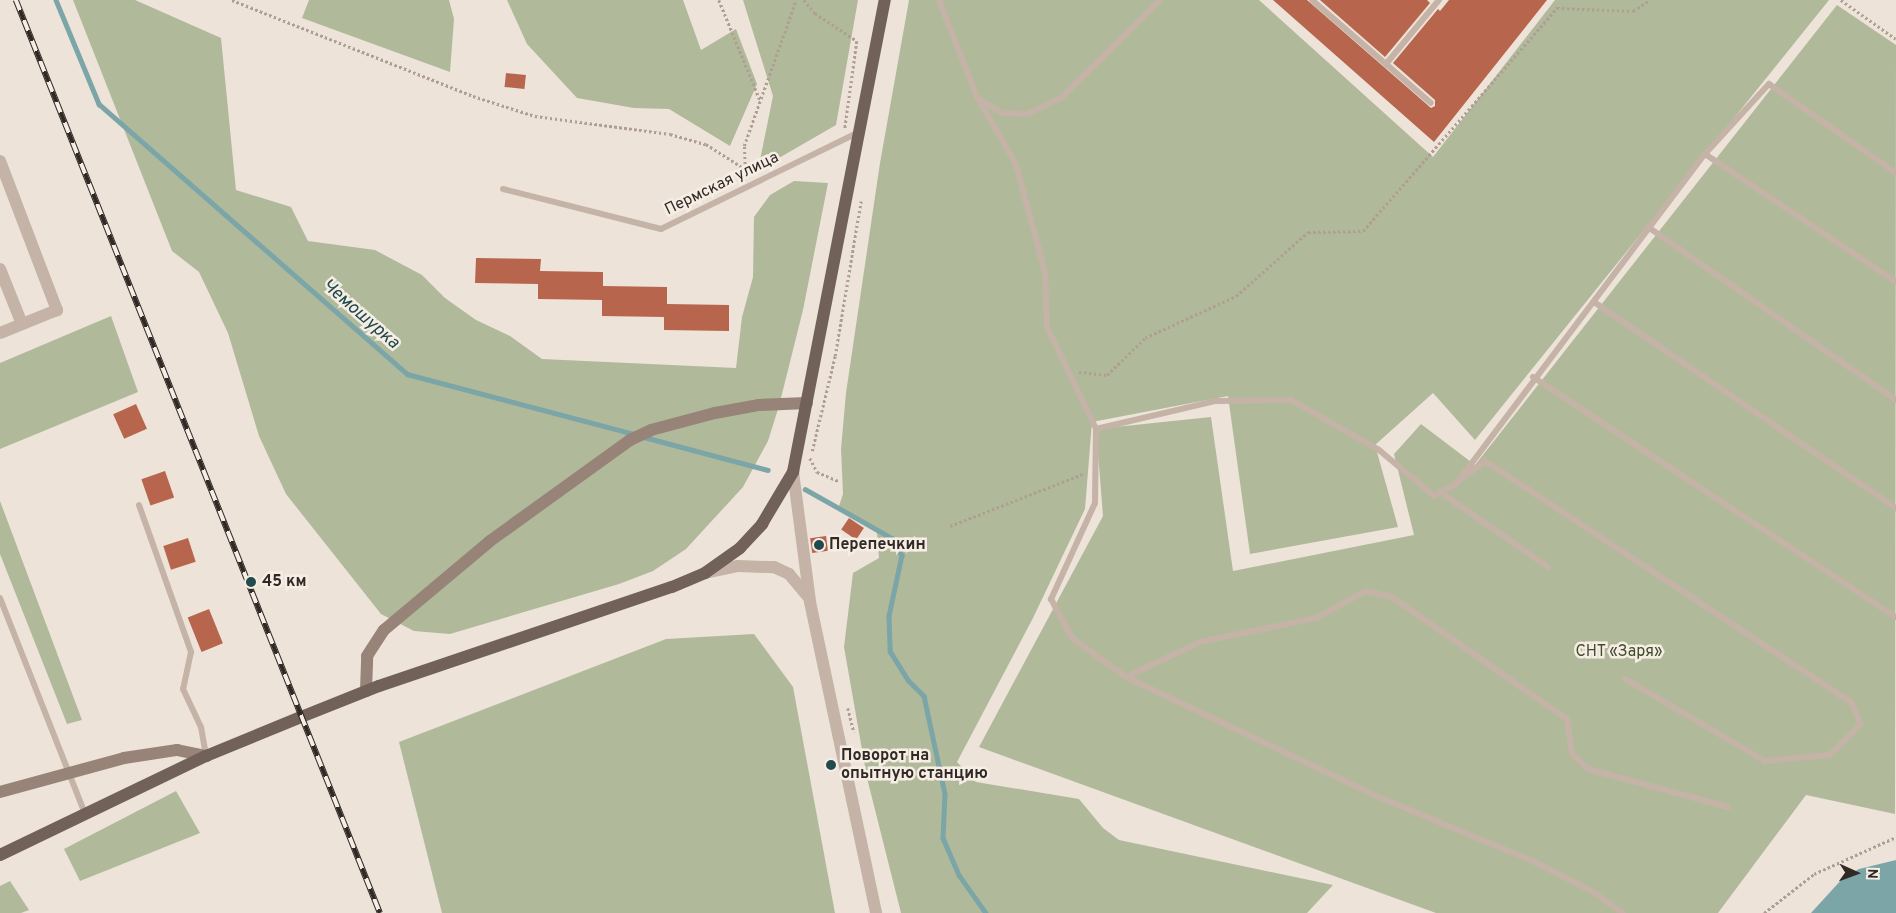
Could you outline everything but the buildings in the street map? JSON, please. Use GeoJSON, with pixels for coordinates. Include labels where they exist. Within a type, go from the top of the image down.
{"type":"FeatureCollection","features":[{"type":"Feature","properties":{"kind":"main road"},"geometry":{"type":"LineString","coordinates":[[0,855],[206,756],[366,691],[704,573],[740,548],[762,524],[792,472],[848,198],[885,0]]}},
{"type":"Feature","properties":{"kind":"main road"},"geometry":{"type":"LineString","coordinates":[[366,691],[367,656],[384,630],[490,541],[630,440],[651,430],[759,405],[807,403]]}},
{"type":"Feature","properties":{"kind":"main road"},"geometry":{"type":"LineString","coordinates":[[0,792],[124,758],[176,750],[206,756]]}},
{"type":"Feature","properties":{"kind":"street"},"geometry":{"type":"LineString","coordinates":[[0,161],[57,310],[0,333]]}},
{"type":"Feature","properties":{"kind":"street"},"geometry":{"type":"LineString","coordinates":[[0,269],[22,324]]}},
{"type":"Feature","properties":{"kind":"street"},"geometry":{"type":"LineString","coordinates":[[792,472],[810,602],[876,913]]}},
{"type":"Feature","properties":{"kind":"street"},"geometry":{"type":"LineString","coordinates":[[704,573],[738,566],[774,567],[789,574],[810,602]]}},
{"type":"Feature","properties":{"kind":"lane"},"geometry":{"type":"LineString","coordinates":[[939,0],[977,97],[1016,164],[1045,273],[1047,327],[1096,429],[1095,503],[1051,599],[1072,638],[1126,677],[1381,798],[1535,862],[1595,893],[1624,913]]}},
{"type":"Feature","properties":{"kind":"lane"},"geometry":{"type":"LineString","coordinates":[[977,97],[1002,113],[1028,114],[1061,98],[1160,0]]}},
{"type":"Feature","properties":{"kind":"lane"},"geometry":{"type":"LineString","coordinates":[[1312,0],[1431,103]]}},
{"type":"Feature","properties":{"kind":"lane"},"geometry":{"type":"LineString","coordinates":[[1386,64],[1439,0]]}},
{"type":"Feature","properties":{"kind":"lane"},"geometry":{"type":"LineString","coordinates":[[1456,484],[1534,377],[1594,302],[1648,227],[1705,154],[1769,84],[1896,173]]}},
{"type":"Feature","properties":{"kind":"lane","name":"Пермская улица"},"geometry":{"type":"LineString","coordinates":[[503,189],[661,229],[860,131]]}},
{"type":"Feature","properties":{"kind":"lane"},"geometry":{"type":"LineString","coordinates":[[1705,154],[1896,282]]}},
{"type":"Feature","properties":{"kind":"lane"},"geometry":{"type":"LineString","coordinates":[[1648,227],[1896,400]]}},
{"type":"Feature","properties":{"kind":"lane"},"geometry":{"type":"LineString","coordinates":[[1594,302],[1896,508]]}},
{"type":"Feature","properties":{"kind":"lane"},"geometry":{"type":"LineString","coordinates":[[1534,377],[1896,617]]}},
{"type":"Feature","properties":{"kind":"lane"},"geometry":{"type":"LineString","coordinates":[[1096,429],[1215,401],[1291,400],[1379,450],[1434,496],[1456,484],[1485,461],[1851,702],[1861,724],[1830,755],[1765,761],[1625,679]]}},
{"type":"Feature","properties":{"kind":"lane"},"geometry":{"type":"LineString","coordinates":[[1440,492],[1548,567]]}},
{"type":"Feature","properties":{"kind":"lane"},"geometry":{"type":"LineString","coordinates":[[139,505],[191,652],[183,689],[201,727],[206,756]]}},
{"type":"Feature","properties":{"kind":"lane"},"geometry":{"type":"LineString","coordinates":[[1126,677],[1200,642],[1316,618],[1366,591],[1392,596],[1567,719],[1572,754],[1588,769],[1728,807]]}},
{"type":"Feature","properties":{"kind":"lane"},"geometry":{"type":"LineString","coordinates":[[0,598],[85,814]]}},
{"type":"Feature","properties":{"kind":"path"},"geometry":{"type":"LineString","coordinates":[[232,0],[473,96],[535,116],[670,134],[706,144],[745,169],[756,182]]}},
{"type":"Feature","properties":{"kind":"path"},"geometry":{"type":"LineString","coordinates":[[719,0],[760,101]]}},
{"type":"Feature","properties":{"kind":"path"},"geometry":{"type":"LineString","coordinates":[[745,169],[744,146],[796,0]]}},
{"type":"Feature","properties":{"kind":"path"},"geometry":{"type":"LineString","coordinates":[[804,0],[814,13],[857,41],[843,140]]}},
{"type":"Feature","properties":{"kind":"path"},"geometry":{"type":"LineString","coordinates":[[1067,370],[1107,375],[1145,338],[1236,296],[1308,232],[1363,232],[1557,8],[1633,11],[1650,0]]}},
{"type":"Feature","properties":{"kind":"path"},"geometry":{"type":"LineString","coordinates":[[1841,0],[1896,39]]}},
{"type":"Feature","properties":{"kind":"path"},"geometry":{"type":"LineString","coordinates":[[809,466],[835,356],[861,201],[848,198]]}},
{"type":"Feature","properties":{"kind":"path"},"geometry":{"type":"LineString","coordinates":[[810,458],[817,472],[838,481]]}},
{"type":"Feature","properties":{"kind":"path"},"geometry":{"type":"LineString","coordinates":[[950,526],[1096,470]]}},
{"type":"Feature","properties":{"kind":"path"},"geometry":{"type":"LineString","coordinates":[[846,704],[854,732]]}},
{"type":"Feature","properties":{"kind":"path"},"geometry":{"type":"LineString","coordinates":[[1764,913],[1814,874],[1896,837]]}},
{"type":"Feature","properties":{"kind":"green space"},"geometry":{"type":"Polygon","coordinates":[[[73,0],[135,0],[221,38],[236,190],[291,207],[308,241],[375,250],[422,275],[445,298],[476,320],[510,336],[542,359],[736,368],[742,317],[753,277],[754,217],[770,195],[794,181],[828,183],[803,310],[779,406],[768,441],[743,487],[686,549],[653,571],[619,584],[450,634],[414,631],[381,614],[286,494],[259,436],[228,333],[199,272],[172,251],[73,0]]]}},
{"type":"Feature","properties":{"kind":"green space"},"geometry":{"type":"Polygon","coordinates":[[[309,0],[449,0],[454,19],[450,72],[302,18],[309,0]]]}},
{"type":"Feature","properties":{"kind":"green space"},"geometry":{"type":"Polygon","coordinates":[[[507,0],[683,0],[701,50],[736,29],[757,84],[730,146],[669,109],[634,108],[577,98],[527,44],[507,0]]]}},
{"type":"Feature","properties":{"kind":"green space"},"geometry":{"type":"Polygon","coordinates":[[[743,0],[858,0],[836,125],[758,170],[773,96],[743,0]]]}},
{"type":"Feature","properties":{"kind":"green space"},"geometry":{"type":"Polygon","coordinates":[[[909,0],[1259,0],[1433,157],[1555,0],[1829,0],[1475,440],[1433,393],[1375,445],[1398,527],[1250,554],[1228,396],[1092,422],[1085,509],[1033,618],[957,762],[976,782],[1079,799],[1103,828],[1119,840],[1333,885],[1307,913],[901,913],[867,778],[844,647],[853,573],[879,558],[877,533],[838,509],[843,494],[841,449],[846,393],[880,163],[909,0]]]}},
{"type":"Feature","properties":{"kind":"green space","name":"СНТ «Заря»"},"geometry":{"type":"Polygon","coordinates":[[[1837,5],[1896,45],[1895,814],[1806,795],[1718,913],[1436,913],[979,747],[1103,516],[1096,429],[1211,417],[1233,571],[1414,535],[1394,454],[1421,424],[1475,465],[1837,5]]]}},
{"type":"Feature","properties":{"kind":"green space"},"geometry":{"type":"Polygon","coordinates":[[[111,316],[138,392],[0,449],[0,363],[111,316]]]}},
{"type":"Feature","properties":{"kind":"green space"},"geometry":{"type":"Polygon","coordinates":[[[0,501],[82,720],[67,724],[0,554],[0,501]]]}},
{"type":"Feature","properties":{"kind":"green space"},"geometry":{"type":"Polygon","coordinates":[[[754,634],[793,687],[835,913],[442,913],[399,742],[666,639],[754,634]]]}},
{"type":"Feature","properties":{"kind":"green space"},"geometry":{"type":"Polygon","coordinates":[[[176,791],[200,833],[80,881],[64,849],[176,791]]]}},
{"type":"Feature","properties":{"kind":"green space"},"geometry":{"type":"Polygon","coordinates":[[[10,881],[29,910],[21,913],[0,913],[0,886],[10,881]]]}},
{"type":"Feature","properties":{"kind":"water"},"geometry":{"type":"Polygon","coordinates":[[[1896,860],[1896,913],[1811,913],[1843,878],[1859,869],[1896,860]]]}},
{"type":"Feature","properties":{"kind":"waterway","name":"Чемошурка"},"geometry":{"type":"LineString","coordinates":[[56,0],[99,104],[407,374],[634,434]]}},
{"type":"Feature","properties":{"kind":"waterway","name":"Чемошурка"},"geometry":{"type":"LineString","coordinates":[[644,437],[768,470]]}},
{"type":"Feature","properties":{"kind":"waterway","name":"Чемошурка"},"geometry":{"type":"LineString","coordinates":[[805,489],[892,538],[902,555],[889,616],[890,651],[908,680],[924,696],[945,794],[943,838],[959,875],[986,913]]}},
{"type":"Feature","properties":{"kind":"railway"},"geometry":{"type":"LineString","coordinates":[[16,0],[380,913]]}},
{"type":"Feature","properties":{"kind":"place","name":"Перепечкин"},"geometry":{"type":"Point","coordinates":[819,545]}},
{"type":"Feature","properties":{"kind":"place","name":"45 км"},"geometry":{"type":"Point","coordinates":[251,582]}},
{"type":"Feature","properties":{"kind":"place","name":"Поворот на опытную станцию"},"geometry":{"type":"Point","coordinates":[831,765]}}]}
